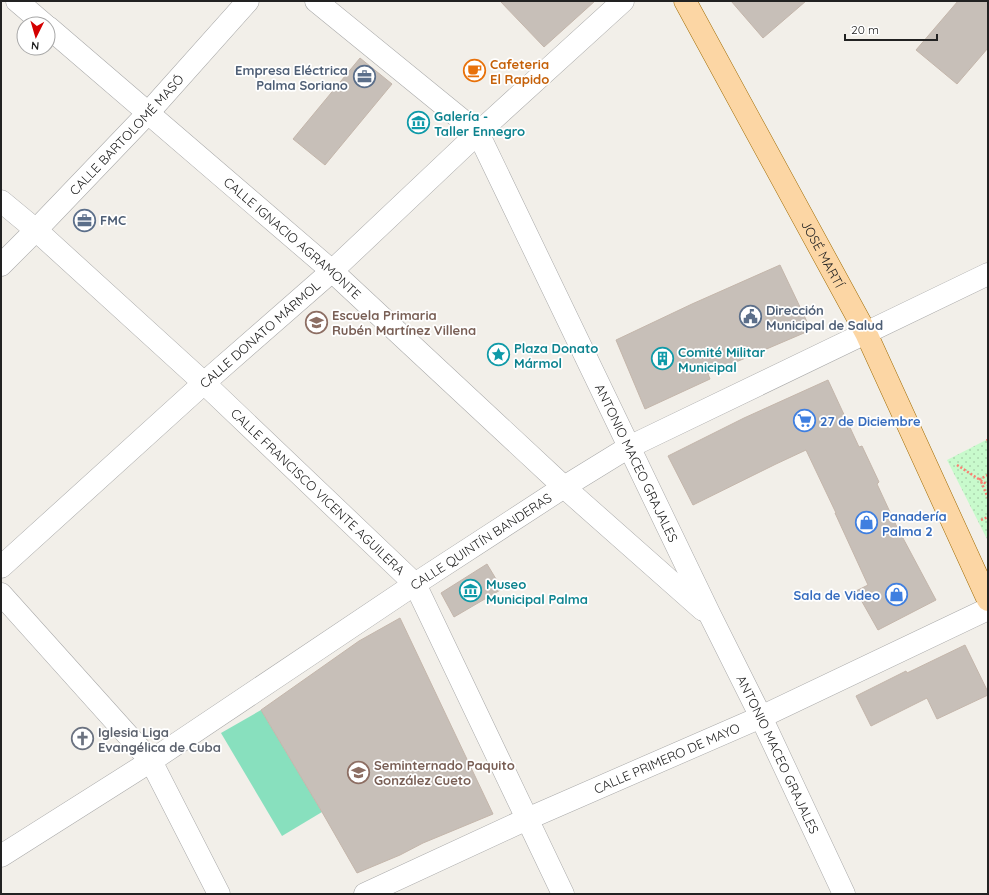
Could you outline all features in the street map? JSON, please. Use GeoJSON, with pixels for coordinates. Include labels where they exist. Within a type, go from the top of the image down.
{"type":"FeatureCollection","features":[{"type":"Feature","properties":{"kind":"main road","name":"JOSÉ MARTÍ"},"geometry":{"type":"LineString","coordinates":[[685,1],[866,333],[988,600]]}},
{"type":"Feature","properties":{"kind":"street"},"geometry":{"type":"LineString","coordinates":[[17,1],[35,16]]}},
{"type":"Feature","properties":{"kind":"street","name":"CALLE BARTOLOMÉ MASÓ"},"geometry":{"type":"LineString","coordinates":[[1,265],[148,113],[248,1]]}},
{"type":"Feature","properties":{"kind":"street","name":"ANTONIO MACEO GRAJALES"},"geometry":{"type":"LineString","coordinates":[[316,1],[478,133],[710,615],[761,717],[844,894]]}},
{"type":"Feature","properties":{"kind":"street","name":"CALLE DONATO MÁRMOL"},"geometry":{"type":"LineString","coordinates":[[1,567],[332,271],[478,133],[623,1]]}},
{"type":"Feature","properties":{"kind":"street","name":"CALLE IGNACIO AGRAMONTE"},"geometry":{"type":"LineString","coordinates":[[56,35],[332,271],[564,487],[710,615]]}},
{"type":"Feature","properties":{"kind":"street","name":"CALLE FRANCISCO VICENTE AGUILERA"},"geometry":{"type":"LineString","coordinates":[[1,201],[36,230],[204,384],[415,584],[563,894]]}},
{"type":"Feature","properties":{"kind":"street","name":"CALLE QUINTÍN BANDERAS"},"geometry":{"type":"LineString","coordinates":[[1,856],[151,761],[415,584],[564,487],[629,447],[988,274]]}},
{"type":"Feature","properties":{"kind":"street"},"geometry":{"type":"LineString","coordinates":[[1,594],[151,761],[219,894]]}},
{"type":"Feature","properties":{"kind":"street","name":"CALLE PRIMERO DE MAYO"},"geometry":{"type":"LineString","coordinates":[[365,894],[527,819],[761,717],[988,609]]}},
{"type":"Feature","properties":{"kind":"path"},"geometry":{"type":"LineString","coordinates":[[988,475],[980,479],[988,498]]}},
{"type":"Feature","properties":{"kind":"green space"},"geometry":{"type":"Polygon","coordinates":[[[988,439],[988,541],[947,460],[988,439]]]}},
{"type":"Feature","properties":{"kind":"green space"},"geometry":{"type":"Polygon","coordinates":[[[261,710],[322,812],[282,836],[221,733],[261,710]]]}},
{"type":"Feature","properties":{"kind":"building"},"geometry":{"type":"Polygon","coordinates":[[[500,1],[595,1],[544,47],[500,1]]]}},
{"type":"Feature","properties":{"kind":"building"},"geometry":{"type":"Polygon","coordinates":[[[731,1],[806,1],[763,38],[731,1]]]}},
{"type":"Feature","properties":{"kind":"building"},"geometry":{"type":"Polygon","coordinates":[[[958,1],[988,1],[988,48],[957,84],[916,50],[958,1]]]}},
{"type":"Feature","properties":{"kind":"building"},"geometry":{"type":"Polygon","coordinates":[[[360,58],[392,84],[325,165],[293,139],[360,58]]]}},
{"type":"Feature","properties":{"kind":"building"},"geometry":{"type":"Polygon","coordinates":[[[780,265],[811,330],[708,374],[710,379],[645,409],[616,340],[780,265]]]}},
{"type":"Feature","properties":{"kind":"building"},"geometry":{"type":"Polygon","coordinates":[[[828,380],[859,447],[862,446],[879,482],[877,484],[896,525],[936,600],[878,630],[856,591],[868,585],[806,450],[693,505],[668,456],[744,418],[828,380]]]}},
{"type":"Feature","properties":{"kind":"building","name":"Museo Municipal Palma"},"geometry":{"type":"Polygon","coordinates":[[[487,564],[502,589],[454,617],[441,593],[487,564]]]}},
{"type":"Feature","properties":{"kind":"building","name":"Seminternado Paquito González Cueto"},"geometry":{"type":"Polygon","coordinates":[[[400,618],[493,814],[423,843],[400,855],[357,873],[261,710],[359,641],[400,618]]]}},
{"type":"Feature","properties":{"kind":"building"},"geometry":{"type":"Polygon","coordinates":[[[965,645],[988,692],[988,695],[937,719],[927,698],[871,726],[856,696],[906,671],[907,673],[965,645]]]}},
{"type":"Feature","properties":{"kind":"place","name":"Cafeteria El Rapido"},"geometry":{"type":"Point","coordinates":[475,71]}},
{"type":"Feature","properties":{"kind":"place","name":"Empresa Eléctrica Palma Soriano"},"geometry":{"type":"Point","coordinates":[364,77]}},
{"type":"Feature","properties":{"kind":"place","name":"Galería - Taller Ennegro"},"geometry":{"type":"Point","coordinates":[419,123]}},
{"type":"Feature","properties":{"kind":"place","name":"FMC"},"geometry":{"type":"Point","coordinates":[84,220]}},
{"type":"Feature","properties":{"kind":"place","name":"Dirección Municipal de Salud"},"geometry":{"type":"Point","coordinates":[751,317]}},
{"type":"Feature","properties":{"kind":"place","name":"Escuela Primaria Rubén Martínez Villena"},"geometry":{"type":"Point","coordinates":[317,322]}},
{"type":"Feature","properties":{"kind":"place","name":"Plaza Donato Mármol"},"geometry":{"type":"Point","coordinates":[499,355]}},
{"type":"Feature","properties":{"kind":"place","name":"Comité Militar Municipal"},"geometry":{"type":"Point","coordinates":[663,359]}},
{"type":"Feature","properties":{"kind":"place","name":"27 de Diciembre"},"geometry":{"type":"Point","coordinates":[805,421]}},
{"type":"Feature","properties":{"kind":"place","name":"Panadería Palma 2"},"geometry":{"type":"Point","coordinates":[867,523]}},
{"type":"Feature","properties":{"kind":"place","name":"Museo Municipal Palma"},"geometry":{"type":"Point","coordinates":[471,591]}},
{"type":"Feature","properties":{"kind":"place","name":"Sala de Video"},"geometry":{"type":"Point","coordinates":[896,595]}},
{"type":"Feature","properties":{"kind":"place","name":"Iglesia Liga Evangélica de Cuba"},"geometry":{"type":"Point","coordinates":[82,739]}},
{"type":"Feature","properties":{"kind":"place","name":"Seminternado Paquito González Cueto"},"geometry":{"type":"Point","coordinates":[359,772]}}]}
